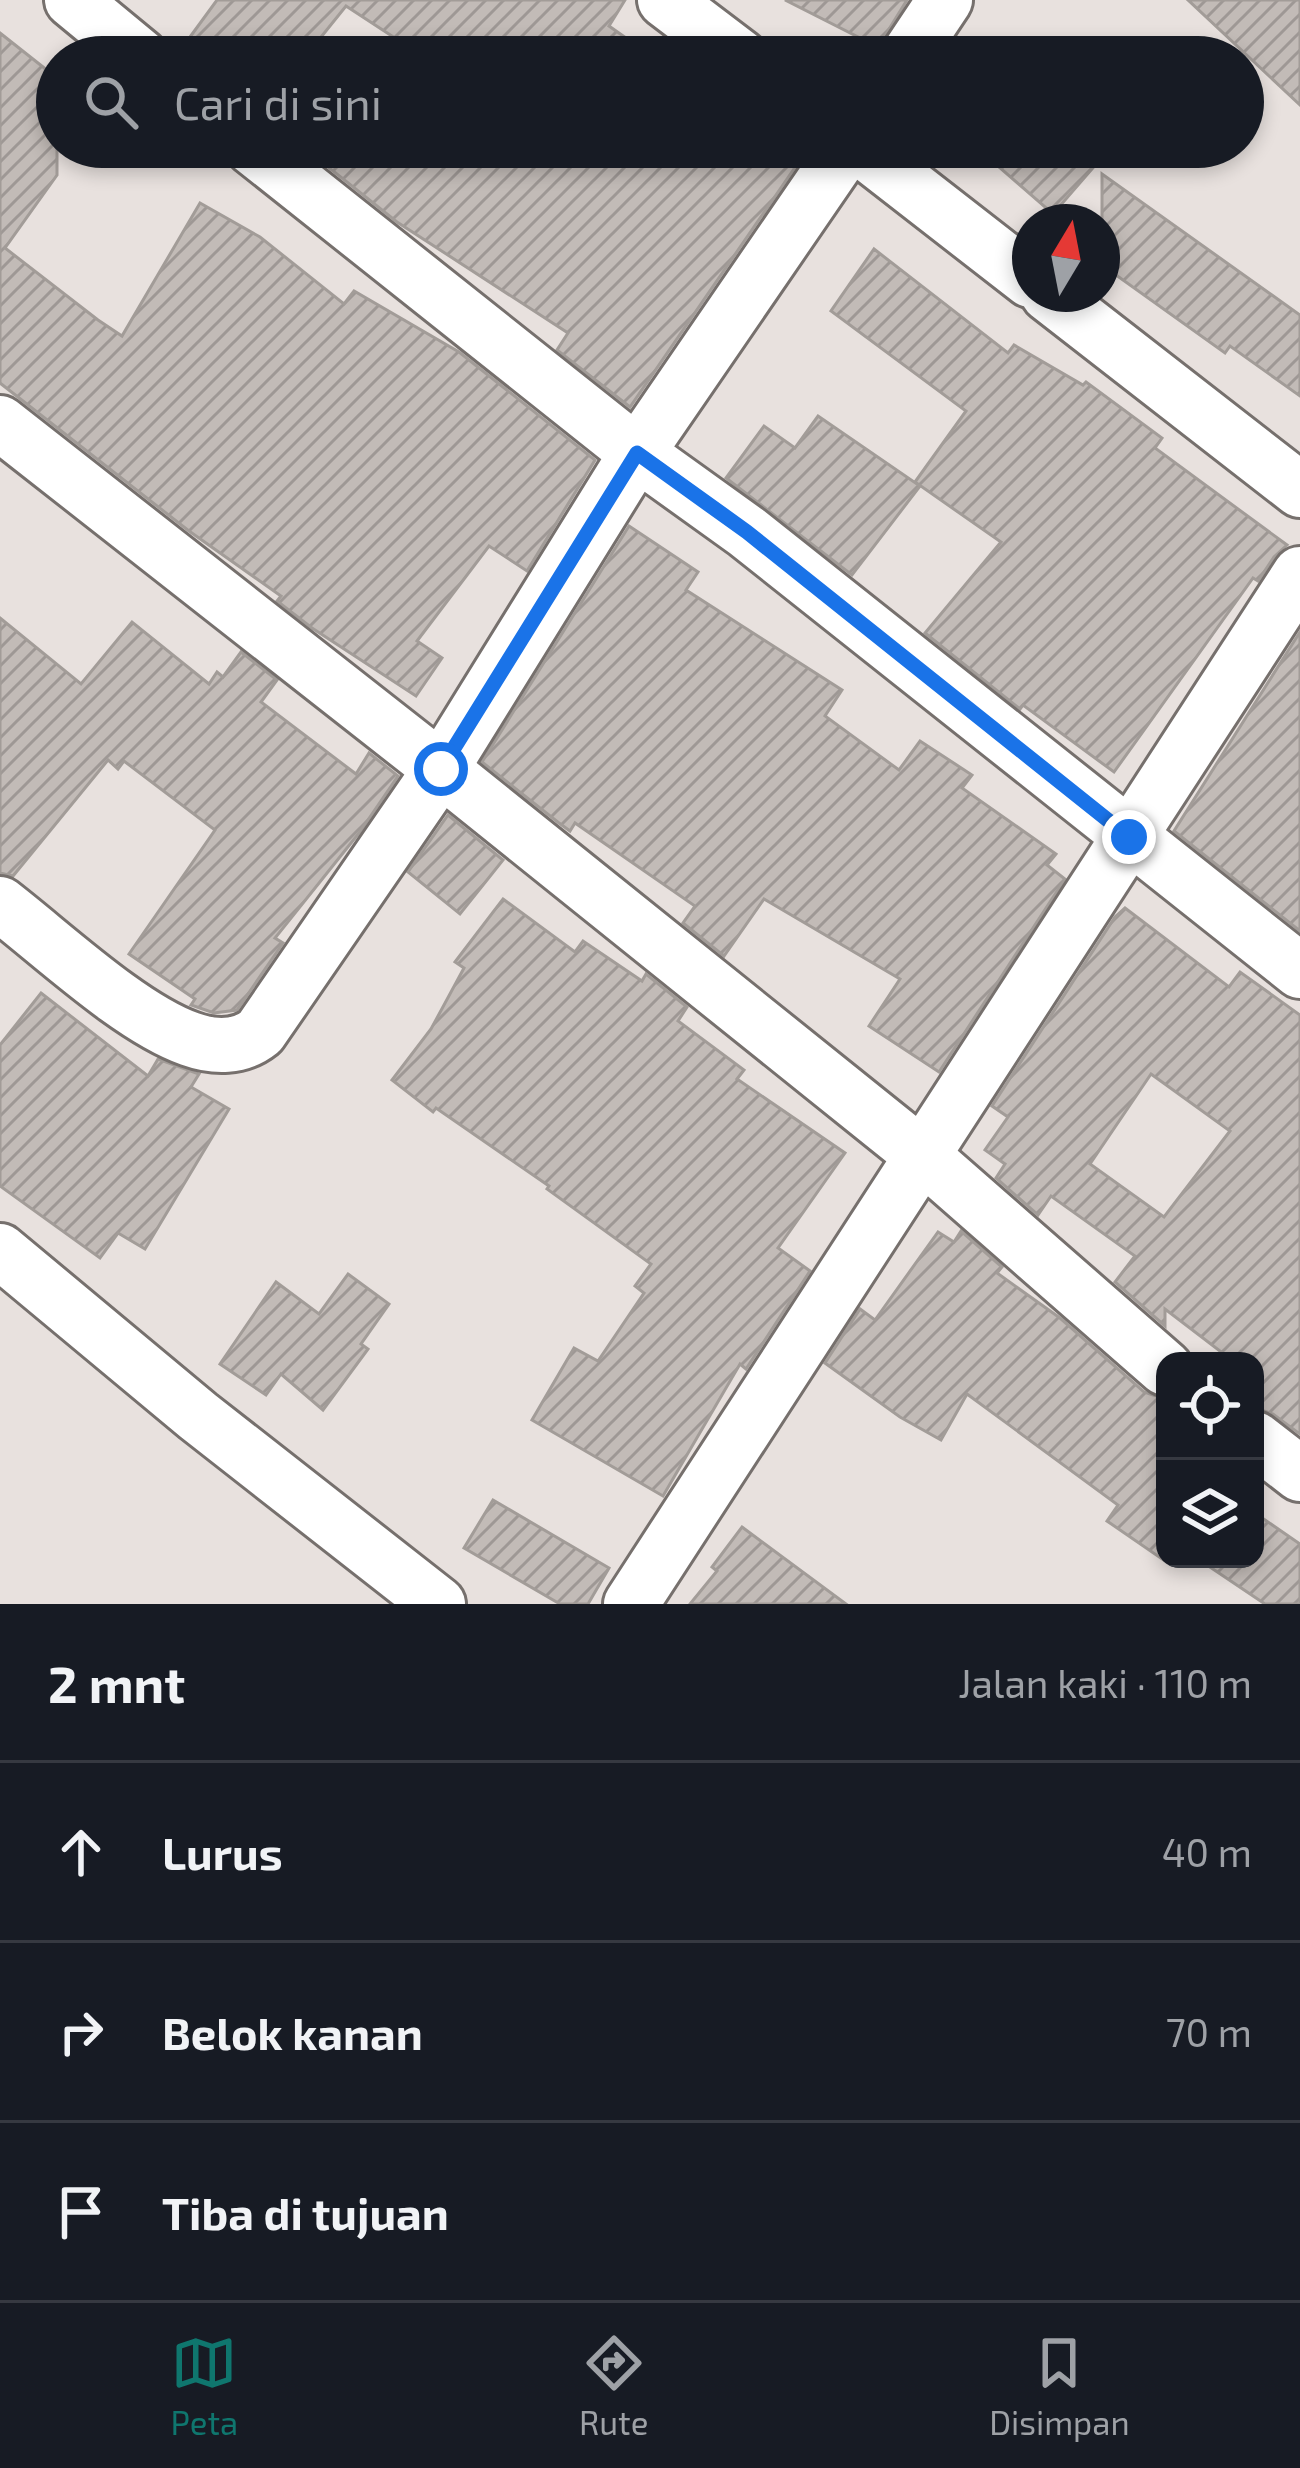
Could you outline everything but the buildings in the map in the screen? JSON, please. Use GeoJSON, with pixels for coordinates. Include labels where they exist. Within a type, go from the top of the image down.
{"type":"FeatureCollection","features":[{"type":"Feature","properties":{"kind":"street"},"geometry":{"type":"LineString","coordinates":[[72,0],[116,36]]}},
{"type":"Feature","properties":{"kind":"street"},"geometry":{"type":"LineString","coordinates":[[665,0],[712,36]]}},
{"type":"Feature","properties":{"kind":"street"},"geometry":{"type":"LineString","coordinates":[[921,36],[945,0]]}},
{"type":"Feature","properties":{"kind":"street"},"geometry":{"type":"LineString","coordinates":[[278,168],[1300,971]]}},
{"type":"Feature","properties":{"kind":"street"},"geometry":{"type":"LineString","coordinates":[[0,904],[134,1007],[190,1039],[232,1046],[260,1032],[441,769],[637,453],[833,168]]}},
{"type":"Feature","properties":{"kind":"street"},"geometry":{"type":"LineString","coordinates":[[887,168],[1012,266]]}},
{"type":"Feature","properties":{"kind":"street"},"geometry":{"type":"LineString","coordinates":[[1071,312],[1300,490]]}},
{"type":"Feature","properties":{"kind":"street"},"geometry":{"type":"LineString","coordinates":[[0,423],[924,1157],[1156,1360]]}},
{"type":"Feature","properties":{"kind":"street"},"geometry":{"type":"LineString","coordinates":[[631,1604],[1300,574]]}},
{"type":"Feature","properties":{"kind":"street"},"geometry":{"type":"LineString","coordinates":[[0,1251],[198,1417],[438,1604]]}},
{"type":"Feature","properties":{"kind":"street"},"geometry":{"type":"LineString","coordinates":[[1264,1446],[1300,1474]]}},
{"type":"Feature","properties":{"kind":"route"},"geometry":{"type":"LineString","coordinates":[[441,769],[637,453],[747,532],[1129,837]]}}]}
